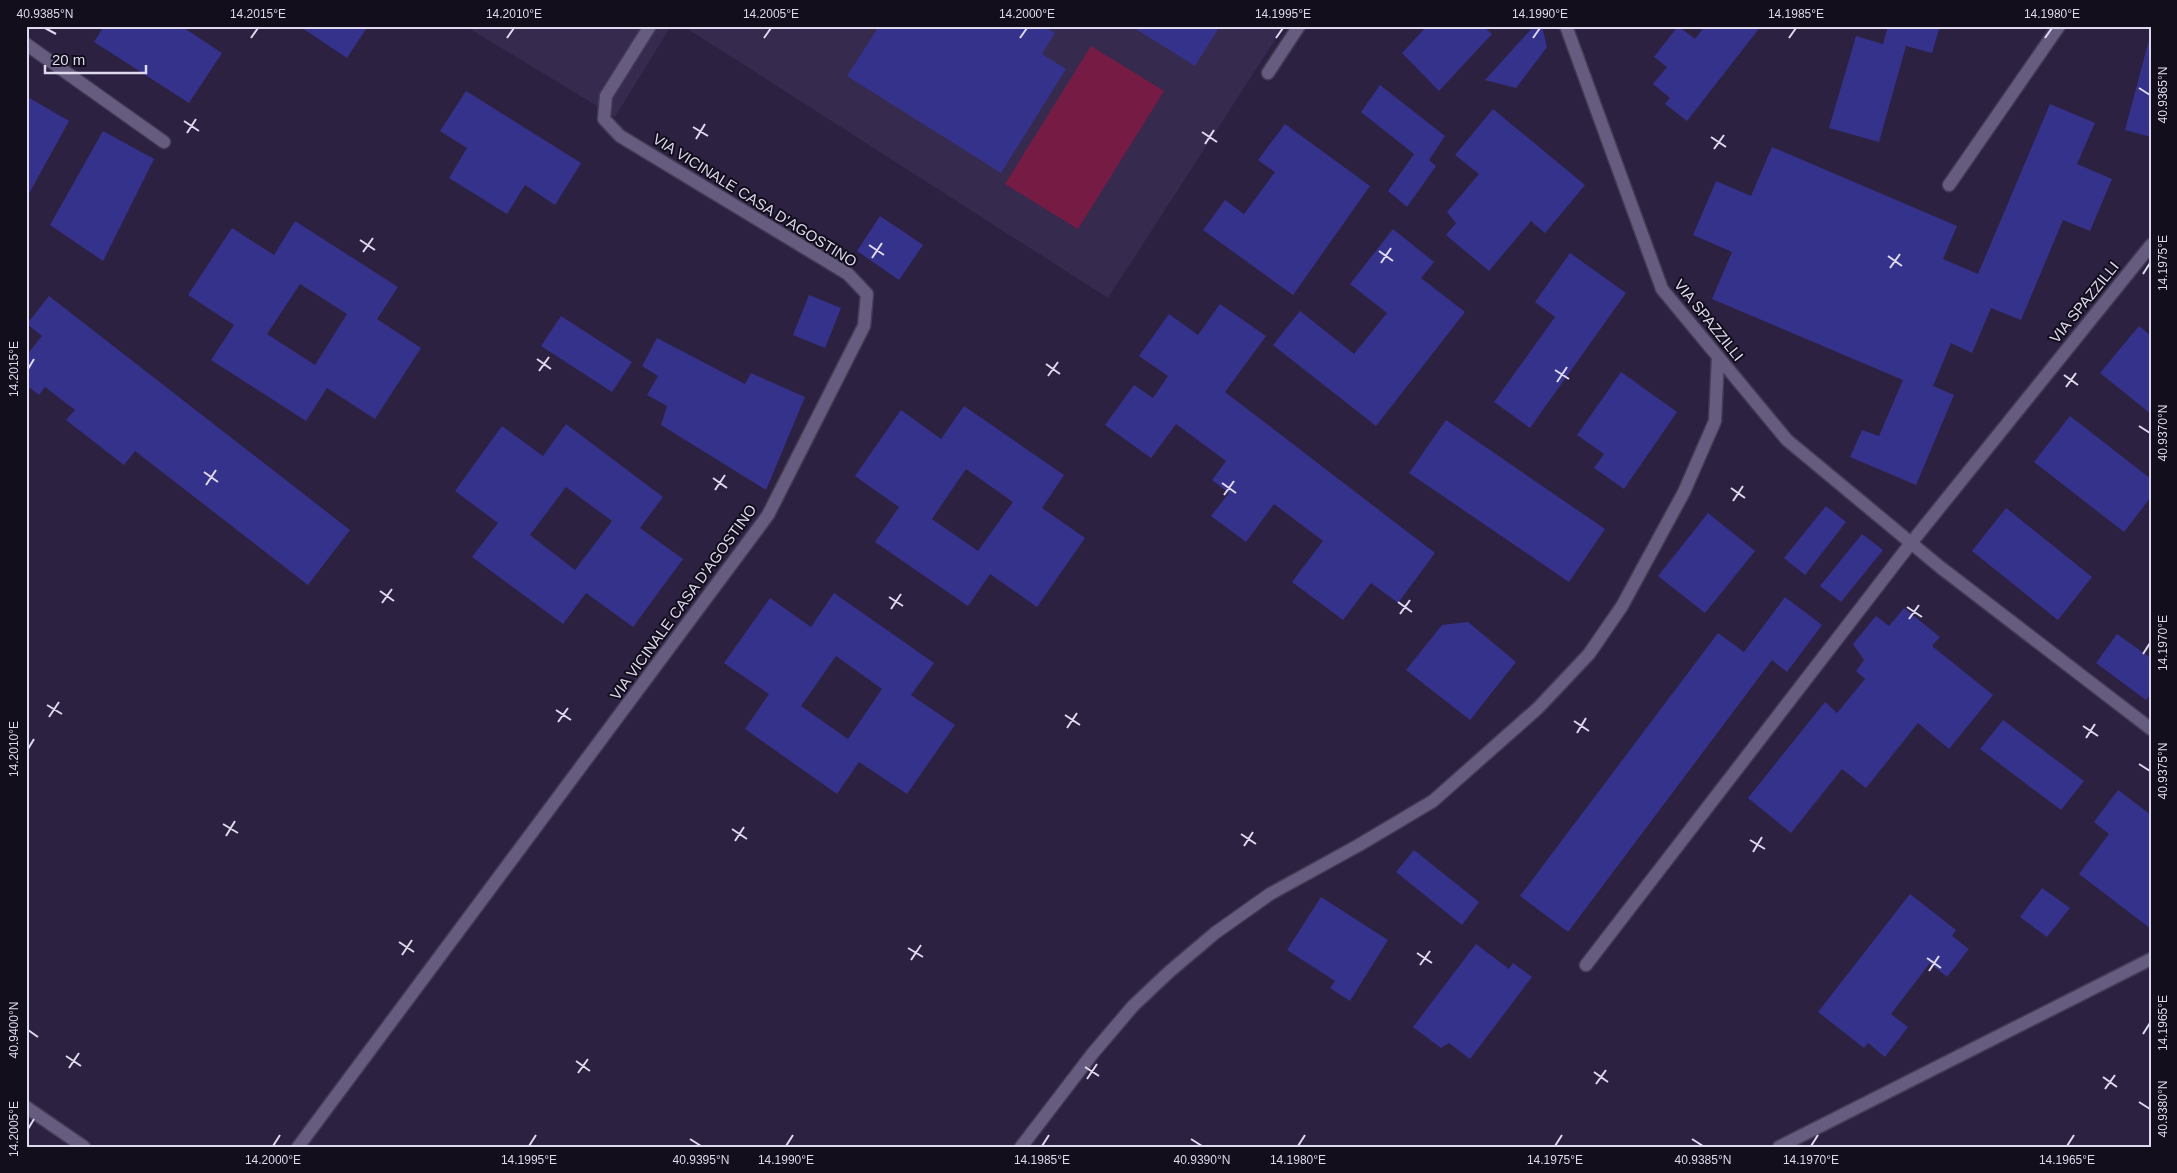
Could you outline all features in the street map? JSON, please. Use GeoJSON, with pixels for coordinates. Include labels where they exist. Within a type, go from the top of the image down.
{"type":"FeatureCollection","features":[{"type":"Feature","properties":{"kind":"street","name":"VIA VICINALE CASA D'AGOSTINO"},"geometry":{"type":"LineString","coordinates":[[298,1147],[768,515],[864,326],[867,294],[848,274],[620,136],[604,118],[606,96],[650,26]]}},
{"type":"Feature","properties":{"kind":"street"},"geometry":{"type":"LineString","coordinates":[[1268,73],[1299,26]]}},
{"type":"Feature","properties":{"kind":"street","name":"VIA SPAZZILLI"},"geometry":{"type":"LineString","coordinates":[[1566,26],[1662,289],[1787,440],[1911,543],[2151,729]]}},
{"type":"Feature","properties":{"kind":"street"},"geometry":{"type":"LineString","coordinates":[[1949,185],[2059,26]]}},
{"type":"Feature","properties":{"kind":"street"},"geometry":{"type":"LineString","coordinates":[[26,44],[164,142]]}},
{"type":"Feature","properties":{"kind":"street","name":"VIA SPAZZILLI"},"geometry":{"type":"LineString","coordinates":[[1911,543],[2151,245]]}},
{"type":"Feature","properties":{"kind":"street"},"geometry":{"type":"LineString","coordinates":[[1021,1147],[1093,1053],[1133,1006],[1170,972],[1215,933],[1270,894],[1359,845],[1433,801],[1538,708],[1589,654],[1622,606],[1684,492],[1715,421],[1718,357]]}},
{"type":"Feature","properties":{"kind":"street"},"geometry":{"type":"LineString","coordinates":[[1586,964],[1911,543]]}},
{"type":"Feature","properties":{"kind":"street"},"geometry":{"type":"LineString","coordinates":[[1779,1147],[2151,959]]}},
{"type":"Feature","properties":{"kind":"street"},"geometry":{"type":"LineString","coordinates":[[26,1107],[84,1147]]}},
{"type":"Feature","properties":{"kind":"shaded area"},"geometry":{"type":"Polygon","coordinates":[[[465,26],[671,26],[615,117],[465,26]]]}},
{"type":"Feature","properties":{"kind":"shaded area"},"geometry":{"type":"Polygon","coordinates":[[[683,26],[1284,26],[1108,298],[683,26]]]}},
{"type":"Feature","properties":{"kind":"shaded area"},"geometry":{"type":"Polygon","coordinates":[[[1091,46],[1164,91],[1078,229],[1005,184],[1091,46]]]}},
{"type":"Feature","properties":{"kind":"building"},"geometry":{"type":"Polygon","coordinates":[[[104,26],[181,26],[222,53],[189,103],[94,42],[104,26]]]}},
{"type":"Feature","properties":{"kind":"building"},"geometry":{"type":"Polygon","coordinates":[[[299,26],[368,26],[347,58],[299,26]]]}},
{"type":"Feature","properties":{"kind":"building"},"geometry":{"type":"Polygon","coordinates":[[[879,26],[1044,26],[1055,33],[1042,54],[1066,69],[1001,173],[847,76],[879,26]]]}},
{"type":"Feature","properties":{"kind":"building"},"geometry":{"type":"Polygon","coordinates":[[[1131,26],[1220,26],[1195,66],[1131,26]]]}},
{"type":"Feature","properties":{"kind":"building"},"geometry":{"type":"Polygon","coordinates":[[[1427,26],[1483,26],[1492,34],[1439,91],[1402,53],[1427,26]]]}},
{"type":"Feature","properties":{"kind":"building"},"geometry":{"type":"Polygon","coordinates":[[[1534,26],[1542,26],[1547,47],[1516,88],[1485,80],[1534,26]]]}},
{"type":"Feature","properties":{"kind":"building"},"geometry":{"type":"Polygon","coordinates":[[[1678,26],[1695,39],[1705,26],[1761,26],[1687,121],[1665,104],[1670,98],[1653,84],[1667,67],[1654,57],[1678,26]]]}},
{"type":"Feature","properties":{"kind":"building"},"geometry":{"type":"Polygon","coordinates":[[[1888,26],[1940,26],[1932,53],[1906,46],[1879,142],[1829,128],[1856,36],[1883,44],[1888,26]]]}},
{"type":"Feature","properties":{"kind":"building"},"geometry":{"type":"Polygon","coordinates":[[[2151,36],[2151,137],[2125,130],[2151,36]]]}},
{"type":"Feature","properties":{"kind":"building"},"geometry":{"type":"Polygon","coordinates":[[[1380,85],[1445,136],[1429,160],[1436,166],[1407,207],[1388,191],[1414,154],[1361,112],[1380,85]]]}},
{"type":"Feature","properties":{"kind":"building"},"geometry":{"type":"Polygon","coordinates":[[[466,91],[581,163],[555,205],[525,185],[507,214],[449,178],[467,148],[440,131],[466,91]]]}},
{"type":"Feature","properties":{"kind":"building"},"geometry":{"type":"Polygon","coordinates":[[[26,96],[69,121],[26,199],[26,96]]]}},
{"type":"Feature","properties":{"kind":"building"},"geometry":{"type":"Polygon","coordinates":[[[2050,104],[2095,123],[2077,164],[2112,179],[2090,231],[2063,220],[2021,320],[1991,308],[1972,353],[1951,343],[1933,386],[1954,395],[1916,485],[1850,457],[1862,430],[1879,436],[1903,380],[1712,299],[1732,252],[1693,235],[1716,181],[1751,196],[1772,147],[1957,226],[1943,259],[1978,274],[2050,104]]]}},
{"type":"Feature","properties":{"kind":"building"},"geometry":{"type":"Polygon","coordinates":[[[1493,109],[1585,185],[1545,233],[1531,221],[1489,271],[1446,235],[1456,223],[1447,212],[1479,174],[1455,155],[1493,109]]]}},
{"type":"Feature","properties":{"kind":"building"},"geometry":{"type":"Polygon","coordinates":[[[1285,124],[1370,186],[1293,295],[1203,230],[1225,200],[1244,214],[1275,172],[1258,160],[1285,124]]]}},
{"type":"Feature","properties":{"kind":"building"},"geometry":{"type":"Polygon","coordinates":[[[103,131],[154,159],[103,261],[50,225],[103,131]]]}},
{"type":"Feature","properties":{"kind":"building"},"geometry":{"type":"Polygon","coordinates":[[[880,216],[923,245],[899,280],[857,251],[880,216]]]}},
{"type":"Feature","properties":{"kind":"building"},"geometry":{"type":"Polygon","coordinates":[[[295,221],[398,287],[377,319],[421,348],[375,419],[327,388],[306,421],[211,360],[234,325],[188,295],[232,228],[274,255],[295,221]],[[300,284],[267,334],[315,365],[347,314],[300,284]]]}},
{"type":"Feature","properties":{"kind":"building"},"geometry":{"type":"Polygon","coordinates":[[[1393,229],[1434,262],[1421,278],[1465,312],[1376,426],[1273,345],[1300,311],[1354,354],[1387,313],[1350,284],[1393,229]]]}},
{"type":"Feature","properties":{"kind":"building"},"geometry":{"type":"Polygon","coordinates":[[[1570,253],[1626,293],[1530,428],[1494,402],[1555,317],[1535,302],[1570,253]]]}},
{"type":"Feature","properties":{"kind":"building"},"geometry":{"type":"Polygon","coordinates":[[[809,295],[841,308],[825,348],[793,335],[809,295]]]}},
{"type":"Feature","properties":{"kind":"building"},"geometry":{"type":"Polygon","coordinates":[[[49,296],[350,530],[308,585],[135,451],[124,465],[66,420],[75,410],[45,387],[39,395],[26,385],[26,356],[42,336],[27,324],[49,296]]]}},
{"type":"Feature","properties":{"kind":"building"},"geometry":{"type":"Polygon","coordinates":[[[1220,304],[1266,336],[1225,392],[1435,553],[1398,603],[1371,583],[1343,620],[1292,582],[1323,541],[1274,504],[1246,542],[1211,516],[1229,493],[1212,480],[1226,461],[1176,424],[1151,458],[1105,425],[1134,385],[1153,398],[1168,376],[1139,356],[1169,314],[1198,335],[1220,304]]]}},
{"type":"Feature","properties":{"kind":"building"},"geometry":{"type":"Polygon","coordinates":[[[561,316],[632,362],[612,392],[541,346],[561,316]]]}},
{"type":"Feature","properties":{"kind":"building"},"geometry":{"type":"Polygon","coordinates":[[[2139,326],[2151,336],[2151,414],[2100,373],[2139,326]]]}},
{"type":"Feature","properties":{"kind":"building"},"geometry":{"type":"Polygon","coordinates":[[[657,338],[745,384],[751,373],[805,397],[766,490],[661,425],[667,406],[647,395],[658,376],[642,366],[657,338]]]}},
{"type":"Feature","properties":{"kind":"building"},"geometry":{"type":"Polygon","coordinates":[[[1621,372],[1677,412],[1624,489],[1594,468],[1604,454],[1577,435],[1621,372]]]}},
{"type":"Feature","properties":{"kind":"building"},"geometry":{"type":"Polygon","coordinates":[[[964,406],[1064,475],[1042,508],[1085,538],[1037,607],[990,574],[968,606],[875,542],[899,507],[855,476],[901,410],[941,439],[964,406]],[[966,469],[932,519],[978,551],[1013,502],[966,469]]]}},
{"type":"Feature","properties":{"kind":"building"},"geometry":{"type":"Polygon","coordinates":[[[2070,416],[2151,479],[2151,497],[2124,532],[2034,462],[2070,416]]]}},
{"type":"Feature","properties":{"kind":"building"},"geometry":{"type":"Polygon","coordinates":[[[1446,420],[1605,529],[1569,582],[1409,473],[1446,420]]]}},
{"type":"Feature","properties":{"kind":"building"},"geometry":{"type":"Polygon","coordinates":[[[566,424],[663,497],[640,528],[683,559],[633,627],[586,593],[563,624],[472,557],[498,523],[455,491],[502,426],[543,456],[566,424]],[[566,487],[530,535],[575,570],[612,521],[566,487]]]}},
{"type":"Feature","properties":{"kind":"building"},"geometry":{"type":"Polygon","coordinates":[[[1826,506],[1846,522],[1805,575],[1784,558],[1826,506]]]}},
{"type":"Feature","properties":{"kind":"building"},"geometry":{"type":"Polygon","coordinates":[[[2006,508],[2092,577],[2058,620],[1972,551],[2006,508]]]}},
{"type":"Feature","properties":{"kind":"building"},"geometry":{"type":"Polygon","coordinates":[[[1708,513],[1755,551],[1705,613],[1658,576],[1708,513]]]}},
{"type":"Feature","properties":{"kind":"building"},"geometry":{"type":"Polygon","coordinates":[[[1862,534],[1883,550],[1841,602],[1820,586],[1862,534]]]}},
{"type":"Feature","properties":{"kind":"building"},"geometry":{"type":"Polygon","coordinates":[[[834,593],[934,663],[911,695],[955,725],[907,794],[859,762],[837,794],[745,729],[769,694],[724,663],[770,598],[811,627],[834,593]],[[836,656],[801,706],[848,739],[882,689],[836,656]]]}},
{"type":"Feature","properties":{"kind":"building"},"geometry":{"type":"Polygon","coordinates":[[[1785,597],[1822,625],[1787,672],[1772,660],[1568,932],[1520,896],[1718,633],[1744,652],[1785,597]]]}},
{"type":"Feature","properties":{"kind":"building"},"geometry":{"type":"Polygon","coordinates":[[[1904,608],[1940,637],[1932,646],[1993,695],[1949,749],[1918,723],[1866,788],[1842,769],[1791,833],[1748,798],[1825,702],[1837,713],[1865,679],[1856,671],[1864,660],[1853,644],[1876,616],[1889,626],[1904,608]]]}},
{"type":"Feature","properties":{"kind":"building"},"geometry":{"type":"Polygon","coordinates":[[[1468,622],[1516,662],[1470,720],[1406,670],[1442,625],[1468,622]]]}},
{"type":"Feature","properties":{"kind":"building"},"geometry":{"type":"Polygon","coordinates":[[[2117,634],[2151,658],[2151,694],[2146,700],[2096,663],[2117,634]]]}},
{"type":"Feature","properties":{"kind":"building"},"geometry":{"type":"Polygon","coordinates":[[[2003,720],[2084,781],[2061,810],[1980,749],[2003,720]]]}},
{"type":"Feature","properties":{"kind":"building"},"geometry":{"type":"Polygon","coordinates":[[[2118,790],[2151,815],[2151,929],[2079,874],[2109,834],[2094,822],[2118,790]]]}},
{"type":"Feature","properties":{"kind":"building"},"geometry":{"type":"Polygon","coordinates":[[[1414,850],[1479,902],[1462,925],[1396,872],[1414,850]]]}},
{"type":"Feature","properties":{"kind":"building"},"geometry":{"type":"Polygon","coordinates":[[[2042,888],[2070,908],[2047,937],[2020,917],[2042,888]]]}},
{"type":"Feature","properties":{"kind":"building"},"geometry":{"type":"Polygon","coordinates":[[[1910,894],[1956,930],[1952,936],[1969,949],[1947,977],[1930,963],[1891,1014],[1908,1027],[1885,1057],[1868,1043],[1864,1048],[1818,1012],[1910,894]]]}},
{"type":"Feature","properties":{"kind":"building"},"geometry":{"type":"Polygon","coordinates":[[[1321,897],[1388,940],[1350,1001],[1330,988],[1335,981],[1287,950],[1321,897]]]}},
{"type":"Feature","properties":{"kind":"building"},"geometry":{"type":"Polygon","coordinates":[[[1476,944],[1509,969],[1513,963],[1532,977],[1470,1059],[1449,1043],[1441,1048],[1413,1027],[1476,944]]]}}]}
